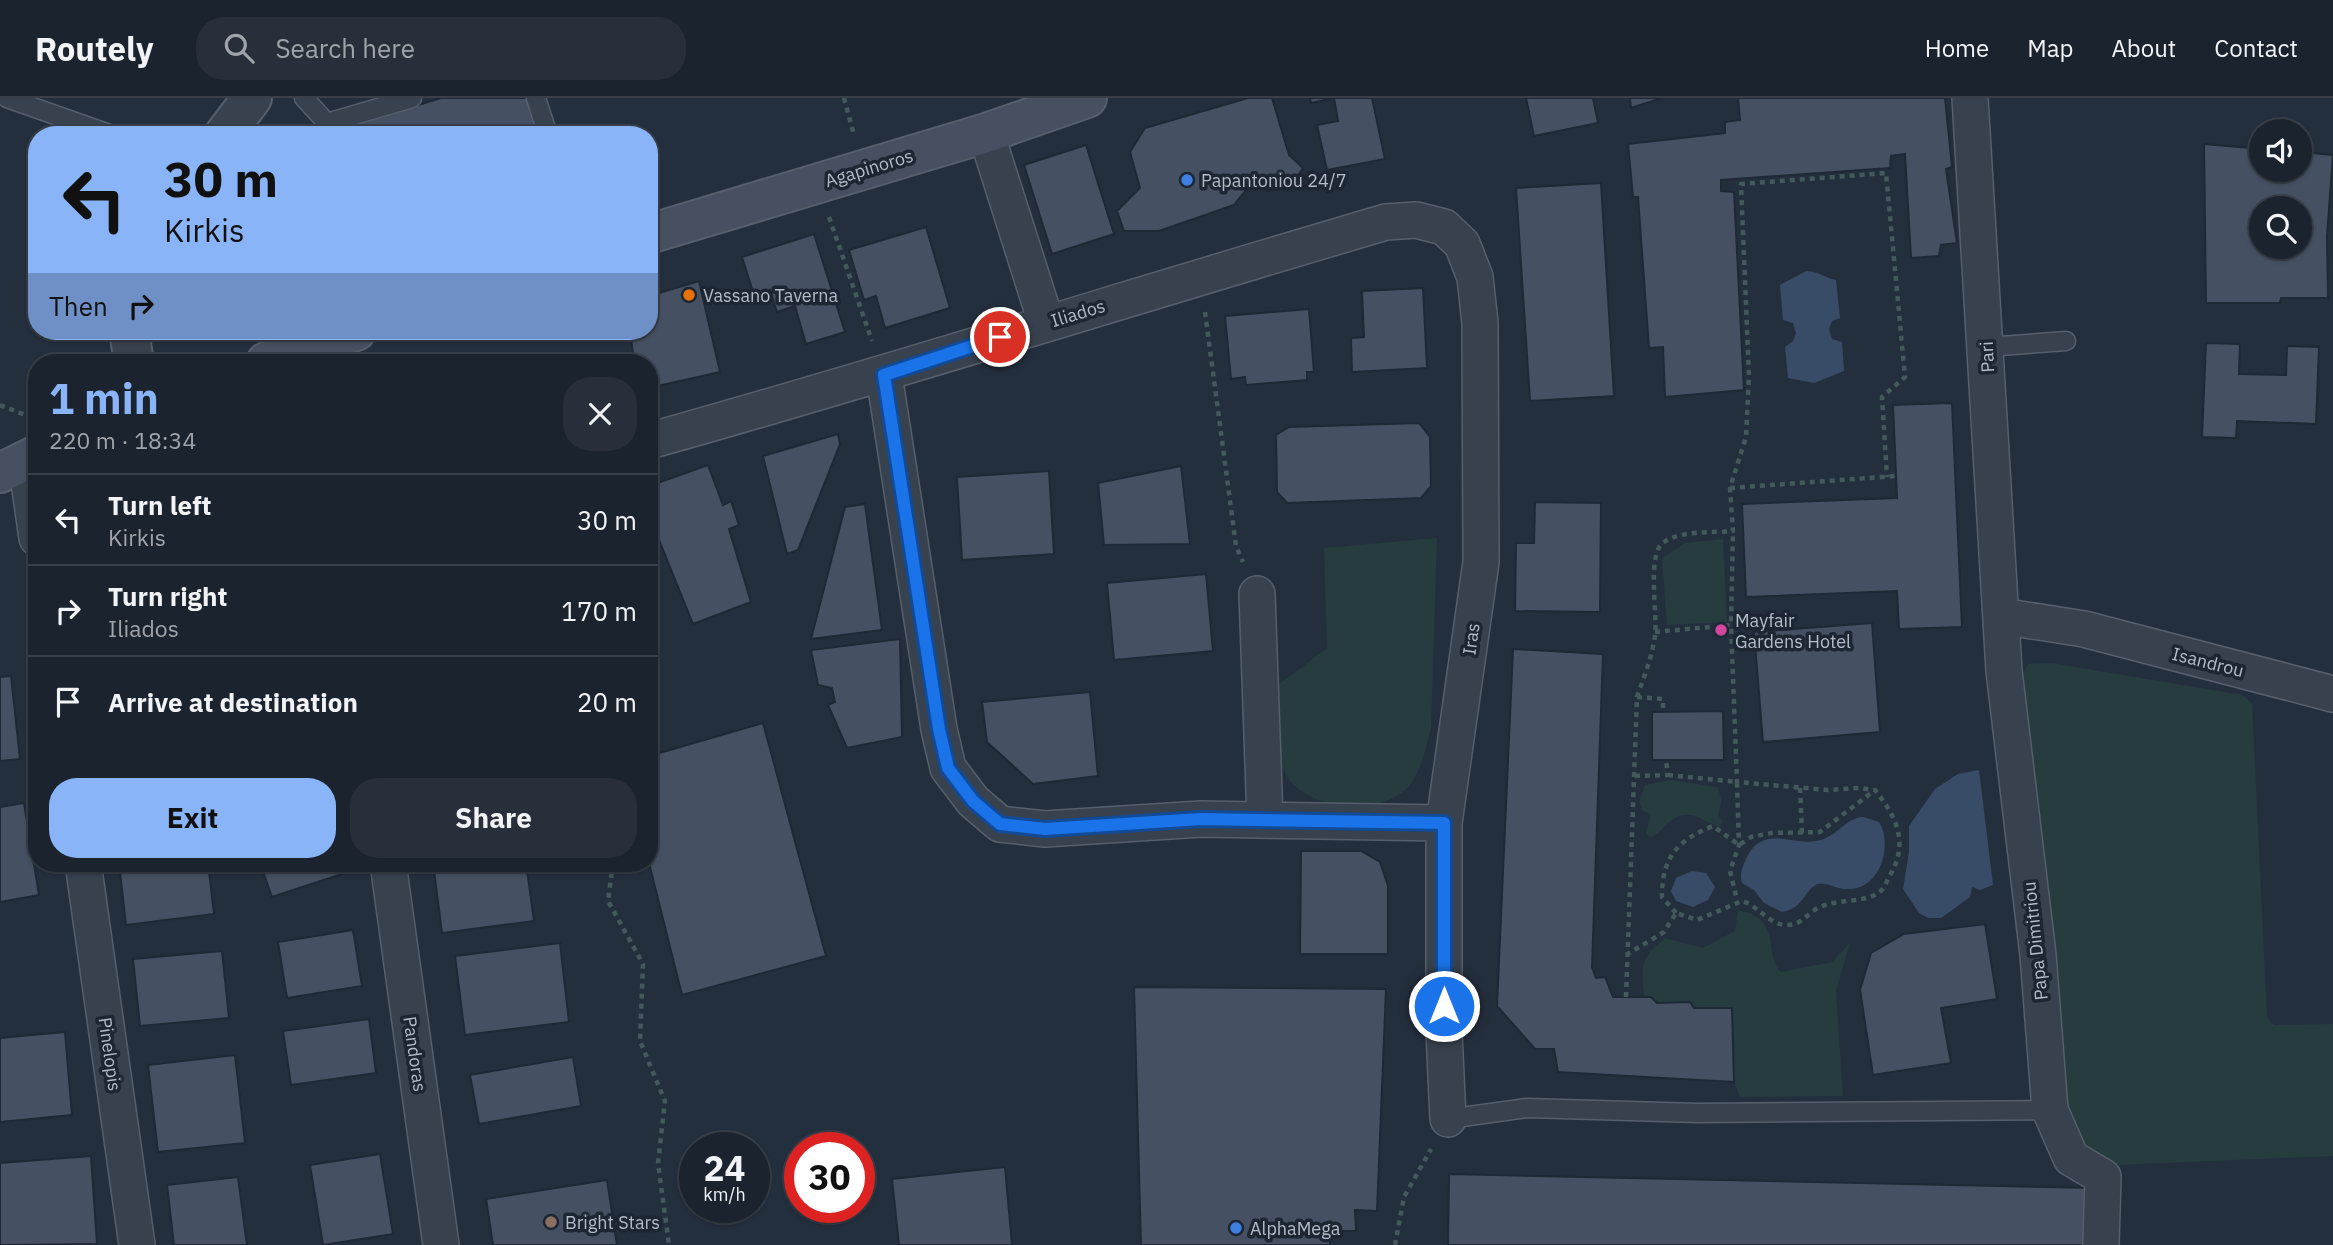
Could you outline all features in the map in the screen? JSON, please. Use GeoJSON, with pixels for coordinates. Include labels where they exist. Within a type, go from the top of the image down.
{"type":"FeatureCollection","features":[{"type":"Feature","properties":{"kind":"main road","name":"Agapinoros"},"geometry":{"type":"LineString","coordinates":[[658,231],[986,133],[1087,98]]}},
{"type":"Feature","properties":{"kind":"main road"},"geometry":{"type":"LineString","coordinates":[[309,354],[338,340]]}},
{"type":"Feature","properties":{"kind":"street"},"geometry":{"type":"LineString","coordinates":[[231,126],[252,98]]}},
{"type":"Feature","properties":{"kind":"street","name":"Pari"},"geometry":{"type":"LineString","coordinates":[[1970,98],[2001,616]]}},
{"type":"Feature","properties":{"kind":"street"},"geometry":{"type":"LineString","coordinates":[[986,133],[1046,322]]}},
{"type":"Feature","properties":{"kind":"street","name":"Iras"},"geometry":{"type":"LineString","coordinates":[[1386,222],[1416,220],[1444,227],[1462,244],[1475,277],[1480,323],[1481,562],[1444,823],[1448,1119]]}},
{"type":"Feature","properties":{"kind":"street","name":"Iliados"},"geometry":{"type":"LineString","coordinates":[[658,438],[884,375],[1046,322],[1386,222]]}},
{"type":"Feature","properties":{"kind":"street"},"geometry":{"type":"LineString","coordinates":[[884,375],[939,729],[948,768],[973,801],[1000,824],[1045,829],[1201,819],[1444,823]]}},
{"type":"Feature","properties":{"kind":"street"},"geometry":{"type":"LineString","coordinates":[[21,463],[28,496]]}},
{"type":"Feature","properties":{"kind":"street"},"geometry":{"type":"LineString","coordinates":[[1256,594],[1265,820]]}},
{"type":"Feature","properties":{"kind":"street","name":"Isandrou"},"geometry":{"type":"LineString","coordinates":[[2001,616],[2084,629],[2333,694]]}},
{"type":"Feature","properties":{"kind":"street","name":"Papa Dimitriou"},"geometry":{"type":"LineString","coordinates":[[2001,616],[2004,671],[2040,981],[2050,1110],[2071,1158],[2103,1177],[2101,1245]]}},
{"type":"Feature","properties":{"kind":"street","name":"Pinelopis"},"geometry":{"type":"LineString","coordinates":[[84,872],[136,1245]]}},
{"type":"Feature","properties":{"kind":"street","name":"Pandoras"},"geometry":{"type":"LineString","coordinates":[[389,872],[441,1245]]}},
{"type":"Feature","properties":{"kind":"lane"},"geometry":{"type":"LineString","coordinates":[[7,98],[86,126]]}},
{"type":"Feature","properties":{"kind":"lane"},"geometry":{"type":"LineString","coordinates":[[304,98],[327,123],[412,98]]}},
{"type":"Feature","properties":{"kind":"lane"},"geometry":{"type":"LineString","coordinates":[[536,98],[545,126]]}},
{"type":"Feature","properties":{"kind":"lane"},"geometry":{"type":"LineString","coordinates":[[1986,343],[2000,346],[2066,341]]}},
{"type":"Feature","properties":{"kind":"lane"},"geometry":{"type":"LineString","coordinates":[[1448,1119],[1527,1108],[1698,1113],[2050,1110]]}},
{"type":"Feature","properties":{"kind":"path"},"geometry":{"type":"LineString","coordinates":[[1737,900],[1730,871],[1739,845],[1731,625],[1730,488],[1746,437],[1748,388],[1741,184],[1886,173],[1905,377],[1882,397],[1887,477]]}},
{"type":"Feature","properties":{"kind":"path"},"geometry":{"type":"LineString","coordinates":[[817,183],[884,375]]}},
{"type":"Feature","properties":{"kind":"path"},"geometry":{"type":"LineString","coordinates":[[1200,276],[1236,546],[1256,594]]}},
{"type":"Feature","properties":{"kind":"path"},"geometry":{"type":"LineString","coordinates":[[0,405],[28,416]]}},
{"type":"Feature","properties":{"kind":"path"},"geometry":{"type":"LineString","coordinates":[[1730,488],[1896,476]]}},
{"type":"Feature","properties":{"kind":"path"},"geometry":{"type":"LineString","coordinates":[[1626,997],[1637,697],[1651,658],[1655,632],[1654,556],[1662,543],[1679,536],[1732,531]]}},
{"type":"Feature","properties":{"kind":"path"},"geometry":{"type":"LineString","coordinates":[[1655,632],[1731,625]]}},
{"type":"Feature","properties":{"kind":"path"},"geometry":{"type":"LineString","coordinates":[[1637,697],[1663,699],[1663,712]]}},
{"type":"Feature","properties":{"kind":"path"},"geometry":{"type":"LineString","coordinates":[[1666,760],[1668,775]]}},
{"type":"Feature","properties":{"kind":"path"},"geometry":{"type":"LineString","coordinates":[[1635,776],[1668,775],[1800,788],[1875,790]]}},
{"type":"Feature","properties":{"kind":"path"},"geometry":{"type":"LineString","coordinates":[[1800,788],[1802,833]]}},
{"type":"Feature","properties":{"kind":"path"},"geometry":{"type":"LineString","coordinates":[[1739,845],[1751,837],[1771,833],[1819,832],[1875,790]]}},
{"type":"Feature","properties":{"kind":"path"},"geometry":{"type":"LineString","coordinates":[[1739,845],[1713,826],[1697,832],[1669,856],[1662,874],[1662,897],[1676,913],[1697,920],[1737,900],[1758,908],[1776,924],[1790,925],[1801,922],[1818,908],[1840,900],[1864,899],[1880,893],[1895,867],[1902,845],[1888,807],[1875,790]]}},
{"type":"Feature","properties":{"kind":"path"},"geometry":{"type":"LineString","coordinates":[[612,872],[608,901],[643,964],[640,1041],[665,1101],[658,1163],[668,1245]]}},
{"type":"Feature","properties":{"kind":"path"},"geometry":{"type":"LineString","coordinates":[[1626,954],[1664,932],[1676,913]]}},
{"type":"Feature","properties":{"kind":"path"},"geometry":{"type":"LineString","coordinates":[[1395,1245],[1404,1197],[1448,1119]]}},
{"type":"Feature","properties":{"kind":"green space"},"geometry":{"type":"Polygon","coordinates":[[[1437,538],[1431,728],[1412,782],[1394,798],[1377,804],[1358,806],[1338,805],[1303,792],[1290,781],[1280,758],[1278,685],[1327,648],[1324,548],[1437,538]]]}},
{"type":"Feature","properties":{"kind":"green space"},"geometry":{"type":"Polygon","coordinates":[[[1723,539],[1727,622],[1667,625],[1662,558],[1685,543],[1723,539]]]}},
{"type":"Feature","properties":{"kind":"green space"},"geometry":{"type":"Polygon","coordinates":[[[2052,663],[2242,695],[2252,703],[2267,1017],[2274,1025],[2333,1024],[2333,1156],[2116,1165],[2094,1155],[2071,1134],[2018,682],[2028,664],[2052,663]]]}},
{"type":"Feature","properties":{"kind":"green space"},"geometry":{"type":"Polygon","coordinates":[[[1670,780],[1717,787],[1722,799],[1718,815],[1723,822],[1720,827],[1695,816],[1682,815],[1654,836],[1646,834],[1651,814],[1643,811],[1639,802],[1645,785],[1670,780]]]}},
{"type":"Feature","properties":{"kind":"green space"},"geometry":{"type":"Polygon","coordinates":[[[1738,910],[1752,914],[1767,928],[1773,955],[1781,972],[1832,962],[1850,943],[1836,991],[1843,1096],[1740,1097],[1734,1082],[1732,1009],[1694,1008],[1689,1002],[1657,1003],[1644,997],[1644,963],[1657,945],[1665,938],[1703,948],[1735,931],[1738,910]]]}},
{"type":"Feature","properties":{"kind":"water"},"geometry":{"type":"Polygon","coordinates":[[[1806,271],[1836,280],[1840,318],[1832,321],[1829,329],[1832,339],[1842,342],[1844,371],[1814,383],[1788,378],[1785,347],[1793,341],[1796,333],[1793,323],[1783,320],[1780,285],[1806,271]]]}},
{"type":"Feature","properties":{"kind":"water"},"geometry":{"type":"Polygon","coordinates":[[[1979,770],[1993,885],[1980,890],[1972,887],[1970,897],[1941,918],[1928,918],[1919,913],[1903,889],[1909,852],[1909,826],[1935,789],[1958,774],[1979,770]]]}},
{"type":"Feature","properties":{"kind":"water"},"geometry":{"type":"Polygon","coordinates":[[[1863,817],[1879,822],[1885,842],[1881,864],[1876,874],[1860,887],[1845,889],[1817,884],[1799,904],[1782,912],[1764,903],[1754,890],[1742,883],[1741,873],[1747,857],[1762,841],[1821,840],[1852,820],[1863,817]]]}},
{"type":"Feature","properties":{"kind":"water"},"geometry":{"type":"Polygon","coordinates":[[[1692,871],[1706,873],[1715,887],[1708,900],[1693,907],[1676,901],[1671,891],[1676,878],[1692,871]]]}},
{"type":"Feature","properties":{"kind":"building"},"geometry":{"type":"Polygon","coordinates":[[[441,98],[532,98],[540,126],[349,126],[441,98]]]}},
{"type":"Feature","properties":{"kind":"building"},"geometry":{"type":"Polygon","coordinates":[[[1248,98],[1272,98],[1289,155],[1303,168],[1291,186],[1268,191],[1255,179],[1234,205],[1159,231],[1124,231],[1117,211],[1140,188],[1130,152],[1145,128],[1248,98]]]}},
{"type":"Feature","properties":{"kind":"building"},"geometry":{"type":"Polygon","coordinates":[[[1310,98],[1334,98],[1311,103],[1310,98]]]}},
{"type":"Feature","properties":{"kind":"building"},"geometry":{"type":"Polygon","coordinates":[[[1334,98],[1372,98],[1385,159],[1327,170],[1317,125],[1338,121],[1334,98]]]}},
{"type":"Feature","properties":{"kind":"building"},"geometry":{"type":"Polygon","coordinates":[[[1526,98],[1593,98],[1598,123],[1534,136],[1526,98]]]}},
{"type":"Feature","properties":{"kind":"building"},"geometry":{"type":"Polygon","coordinates":[[[1630,98],[1662,98],[1631,108],[1630,98]]]}},
{"type":"Feature","properties":{"kind":"building"},"geometry":{"type":"Polygon","coordinates":[[[1738,98],[1945,98],[1952,167],[1946,169],[1957,243],[1941,245],[1939,256],[1911,258],[1905,154],[1891,156],[1890,168],[1721,180],[1721,191],[1734,192],[1744,390],[1665,397],[1663,347],[1649,348],[1638,197],[1633,197],[1628,144],[1725,133],[1725,122],[1740,120],[1738,98]]]}},
{"type":"Feature","properties":{"kind":"building"},"geometry":{"type":"Polygon","coordinates":[[[2204,144],[2249,148],[2249,182],[2312,182],[2312,153],[2333,155],[2327,236],[2328,298],[2281,298],[2280,303],[2206,303],[2204,144]]]}},
{"type":"Feature","properties":{"kind":"building"},"geometry":{"type":"Polygon","coordinates":[[[1086,145],[1114,234],[1052,254],[1024,165],[1086,145]]]}},
{"type":"Feature","properties":{"kind":"building"},"geometry":{"type":"Polygon","coordinates":[[[1601,183],[1614,396],[1530,401],[1516,188],[1601,183]]]}},
{"type":"Feature","properties":{"kind":"building"},"geometry":{"type":"Polygon","coordinates":[[[926,227],[950,308],[885,328],[876,296],[864,300],[849,250],[926,227]]]}},
{"type":"Feature","properties":{"kind":"building"},"geometry":{"type":"Polygon","coordinates":[[[814,234],[845,332],[806,344],[795,306],[777,312],[770,290],[754,295],[742,257],[814,234]]]}},
{"type":"Feature","properties":{"kind":"building"},"geometry":{"type":"Polygon","coordinates":[[[699,281],[720,372],[658,386],[658,354],[633,354],[631,340],[658,340],[658,293],[699,281]]]}},
{"type":"Feature","properties":{"kind":"building"},"geometry":{"type":"Polygon","coordinates":[[[1423,288],[1427,368],[1352,372],[1351,338],[1364,337],[1362,291],[1423,288]]]}},
{"type":"Feature","properties":{"kind":"building"},"geometry":{"type":"Polygon","coordinates":[[[1309,309],[1314,372],[1307,372],[1307,380],[1246,385],[1245,377],[1231,379],[1225,316],[1309,309]]]}},
{"type":"Feature","properties":{"kind":"building"},"geometry":{"type":"Polygon","coordinates":[[[2206,343],[2240,344],[2239,374],[2286,375],[2287,346],[2319,347],[2316,424],[2237,421],[2236,438],[2202,437],[2206,343]]]}},
{"type":"Feature","properties":{"kind":"building"},"geometry":{"type":"Polygon","coordinates":[[[1952,403],[1962,627],[1899,629],[1897,591],[1746,597],[1742,504],[1897,498],[1893,405],[1952,403]]]}},
{"type":"Feature","properties":{"kind":"building"},"geometry":{"type":"Polygon","coordinates":[[[1419,423],[1430,437],[1431,486],[1421,498],[1287,503],[1277,492],[1276,435],[1289,427],[1419,423]]]}},
{"type":"Feature","properties":{"kind":"building"},"geometry":{"type":"Polygon","coordinates":[[[838,434],[840,444],[798,550],[787,554],[763,456],[838,434]]]}},
{"type":"Feature","properties":{"kind":"building"},"geometry":{"type":"Polygon","coordinates":[[[708,465],[723,505],[731,501],[739,525],[729,529],[751,602],[693,624],[658,537],[658,483],[708,465]]]}},
{"type":"Feature","properties":{"kind":"building"},"geometry":{"type":"Polygon","coordinates":[[[1181,466],[1190,544],[1104,545],[1098,483],[1181,466]]]}},
{"type":"Feature","properties":{"kind":"building"},"geometry":{"type":"Polygon","coordinates":[[[1049,471],[1054,554],[962,560],[957,477],[1049,471]]]}},
{"type":"Feature","properties":{"kind":"building"},"geometry":{"type":"Polygon","coordinates":[[[1535,502],[1601,503],[1600,612],[1515,611],[1516,543],[1534,543],[1535,502]]]}},
{"type":"Feature","properties":{"kind":"building"},"geometry":{"type":"Polygon","coordinates":[[[865,504],[882,630],[811,639],[845,507],[865,504]]]}},
{"type":"Feature","properties":{"kind":"building"},"geometry":{"type":"Polygon","coordinates":[[[1206,574],[1213,651],[1114,660],[1107,583],[1206,574]]]}},
{"type":"Feature","properties":{"kind":"building"},"geometry":{"type":"Polygon","coordinates":[[[1872,623],[1880,732],[1763,742],[1754,632],[1872,623]]]}},
{"type":"Feature","properties":{"kind":"building"},"geometry":{"type":"Polygon","coordinates":[[[900,639],[902,737],[847,748],[828,705],[835,702],[832,688],[818,685],[811,650],[900,639]]]}},
{"type":"Feature","properties":{"kind":"building"},"geometry":{"type":"Polygon","coordinates":[[[1513,649],[1603,654],[1592,967],[1596,978],[1605,977],[1613,997],[1651,997],[1657,1003],[1690,1002],[1694,1008],[1732,1008],[1734,1082],[1558,1072],[1554,1049],[1535,1049],[1497,1006],[1513,649]]]}},
{"type":"Feature","properties":{"kind":"building"},"geometry":{"type":"Polygon","coordinates":[[[11,676],[20,759],[0,761],[0,677],[11,676]]]}},
{"type":"Feature","properties":{"kind":"building"},"geometry":{"type":"Polygon","coordinates":[[[1090,692],[1098,776],[1033,784],[987,742],[982,702],[1090,692]]]}},
{"type":"Feature","properties":{"kind":"building"},"geometry":{"type":"Polygon","coordinates":[[[1723,711],[1724,760],[1652,760],[1652,712],[1723,711]]]}},
{"type":"Feature","properties":{"kind":"building"},"geometry":{"type":"Polygon","coordinates":[[[763,723],[826,956],[682,995],[651,872],[658,872],[658,753],[763,723]]]}},
{"type":"Feature","properties":{"kind":"building"},"geometry":{"type":"Polygon","coordinates":[[[24,803],[28,828],[28,872],[35,872],[39,895],[0,902],[0,807],[24,803]]]}},
{"type":"Feature","properties":{"kind":"building"},"geometry":{"type":"Polygon","coordinates":[[[1301,851],[1361,851],[1380,862],[1388,886],[1388,954],[1300,954],[1301,851]]]}},
{"type":"Feature","properties":{"kind":"building"},"geometry":{"type":"Polygon","coordinates":[[[120,872],[209,872],[214,914],[126,925],[120,872]]]}},
{"type":"Feature","properties":{"kind":"building"},"geometry":{"type":"Polygon","coordinates":[[[263,872],[345,872],[345,873],[272,897],[263,872]]]}},
{"type":"Feature","properties":{"kind":"building"},"geometry":{"type":"Polygon","coordinates":[[[434,872],[527,872],[534,921],[442,933],[434,872]]]}},
{"type":"Feature","properties":{"kind":"building"},"geometry":{"type":"Polygon","coordinates":[[[1985,924],[1997,999],[1941,1008],[1951,1063],[1873,1075],[1860,990],[1871,953],[1904,934],[1985,924]]]}},
{"type":"Feature","properties":{"kind":"building"},"geometry":{"type":"Polygon","coordinates":[[[353,930],[362,986],[287,998],[278,942],[353,930]]]}},
{"type":"Feature","properties":{"kind":"building"},"geometry":{"type":"Polygon","coordinates":[[[560,943],[569,1022],[465,1035],[455,956],[560,943]]]}},
{"type":"Feature","properties":{"kind":"building"},"geometry":{"type":"Polygon","coordinates":[[[222,951],[229,1018],[140,1026],[133,959],[222,951]]]}},
{"type":"Feature","properties":{"kind":"building"},"geometry":{"type":"Polygon","coordinates":[[[1134,987],[1386,989],[1377,1211],[1355,1210],[1356,1231],[1329,1231],[1330,1245],[1141,1245],[1134,987]]]}},
{"type":"Feature","properties":{"kind":"building"},"geometry":{"type":"Polygon","coordinates":[[[369,1019],[376,1073],[291,1085],[283,1031],[369,1019]]]}},
{"type":"Feature","properties":{"kind":"building"},"geometry":{"type":"Polygon","coordinates":[[[65,1032],[72,1115],[0,1122],[0,1038],[65,1032]]]}},
{"type":"Feature","properties":{"kind":"building"},"geometry":{"type":"Polygon","coordinates":[[[235,1055],[245,1143],[158,1152],[148,1065],[235,1055]]]}},
{"type":"Feature","properties":{"kind":"building"},"geometry":{"type":"Polygon","coordinates":[[[573,1057],[581,1106],[479,1124],[470,1075],[573,1057]]]}},
{"type":"Feature","properties":{"kind":"building"},"geometry":{"type":"Polygon","coordinates":[[[380,1154],[393,1234],[323,1245],[310,1165],[380,1154]]]}},
{"type":"Feature","properties":{"kind":"building"},"geometry":{"type":"Polygon","coordinates":[[[91,1156],[97,1244],[0,1245],[0,1163],[91,1156]]]}},
{"type":"Feature","properties":{"kind":"building"},"geometry":{"type":"Polygon","coordinates":[[[1005,1167],[1012,1245],[899,1245],[892,1179],[1005,1167]]]}},
{"type":"Feature","properties":{"kind":"building"},"geometry":{"type":"Polygon","coordinates":[[[1449,1174],[2091,1188],[2088,1245],[1448,1245],[1449,1174]]]}},
{"type":"Feature","properties":{"kind":"building"},"geometry":{"type":"Polygon","coordinates":[[[238,1177],[247,1245],[174,1245],[167,1185],[238,1177]]]}},
{"type":"Feature","properties":{"kind":"building","name":"Bright Stars"},"geometry":{"type":"Polygon","coordinates":[[[607,1180],[617,1245],[493,1245],[486,1199],[607,1180]]]}},
{"type":"Feature","properties":{"kind":"place","name":"Papantoniou 24/7"},"geometry":{"type":"Point","coordinates":[1187,180]}},
{"type":"Feature","properties":{"kind":"place","name":"Vassano Taverna"},"geometry":{"type":"Point","coordinates":[689,295]}},
{"type":"Feature","properties":{"kind":"place","name":"Mayfair Gardens Hotel"},"geometry":{"type":"Point","coordinates":[1721,630]}},
{"type":"Feature","properties":{"kind":"place","name":"Bright Stars"},"geometry":{"type":"Point","coordinates":[551,1222]}},
{"type":"Feature","properties":{"kind":"place","name":"AlphaMega"},"geometry":{"type":"Point","coordinates":[1236,1228]}},
{"type":"Feature","properties":{"kind":"route"},"geometry":{"type":"LineString","coordinates":[[1000,337],[884,375],[939,729],[948,768],[973,801],[1000,824],[1045,829],[1201,819],[1444,823],[1444,1006]]}}]}
